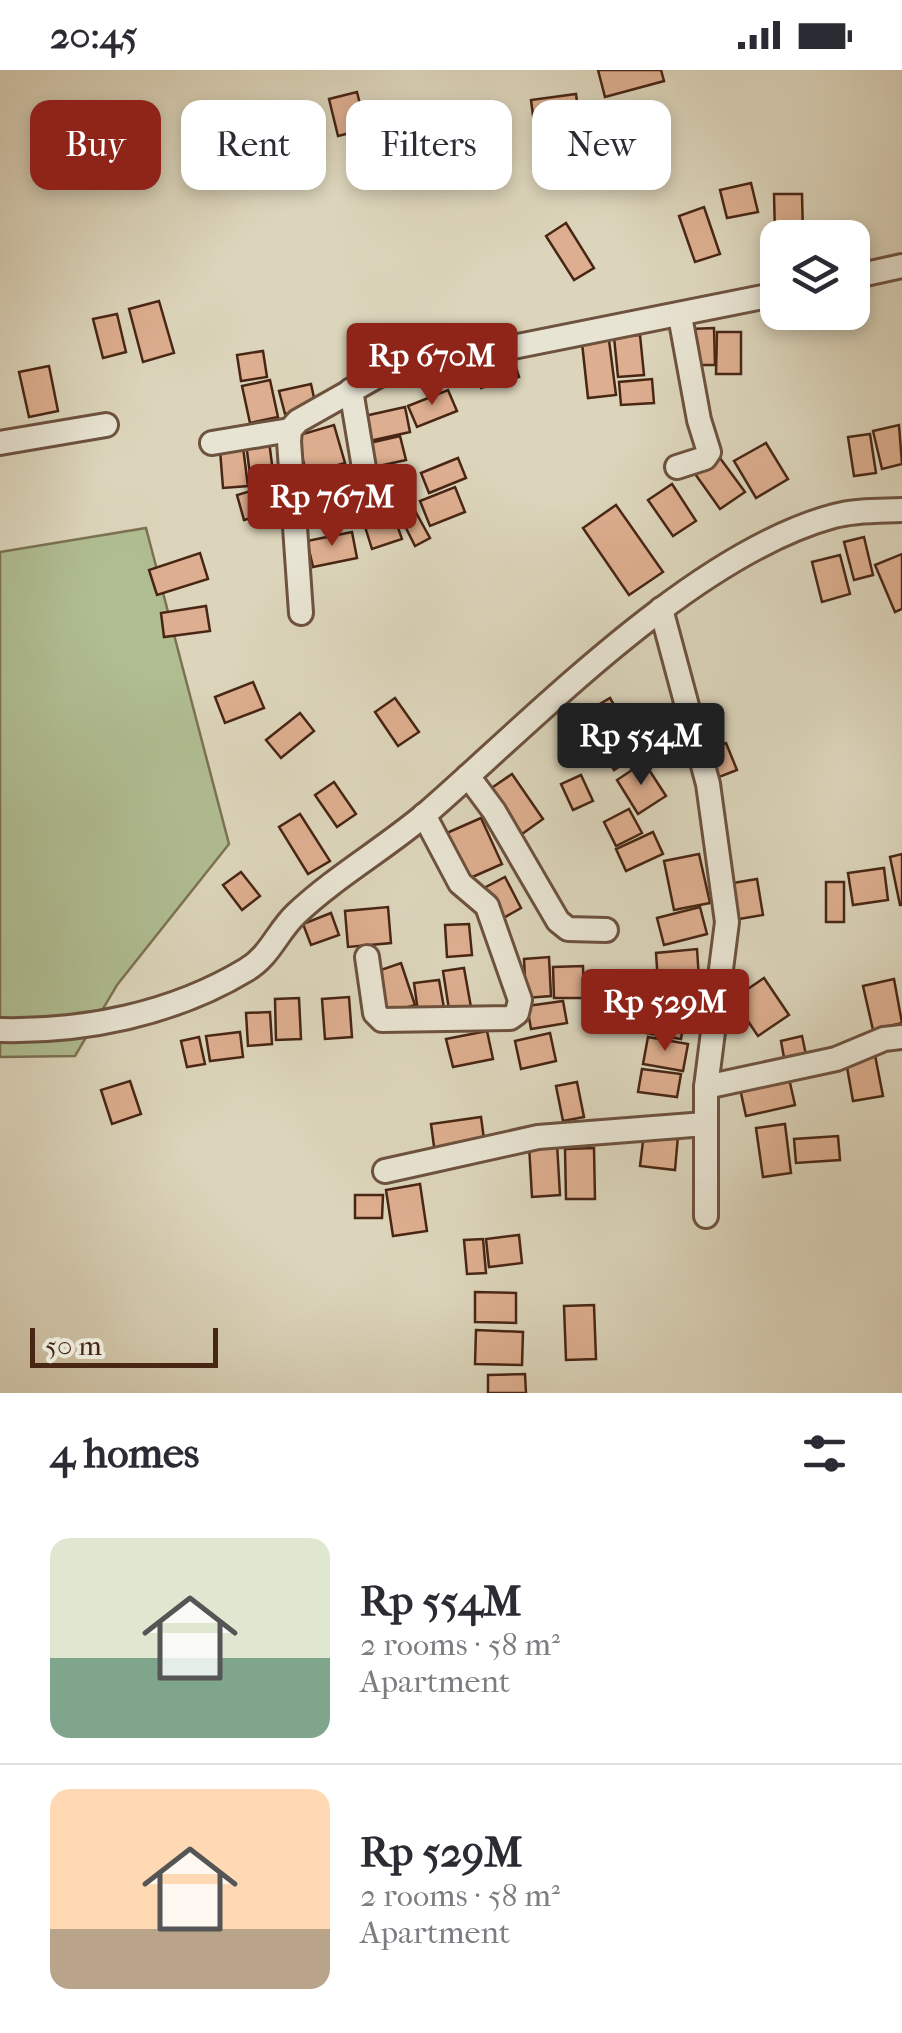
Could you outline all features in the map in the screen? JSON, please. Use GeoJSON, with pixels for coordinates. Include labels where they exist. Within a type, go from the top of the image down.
{"type":"FeatureCollection","features":[{"type":"Feature","properties":{"kind":"street"},"geometry":{"type":"LineString","coordinates":[[870,273],[902,266]]}},
{"type":"Feature","properties":{"kind":"street"},"geometry":{"type":"LineString","coordinates":[[212,443],[290,430],[383,373],[760,298]]}},
{"type":"Feature","properties":{"kind":"street"},"geometry":{"type":"LineString","coordinates":[[677,467],[706,458],[709,452],[699,420],[680,316]]}},
{"type":"Feature","properties":{"kind":"street"},"geometry":{"type":"LineString","coordinates":[[351,390],[370,504]]}},
{"type":"Feature","properties":{"kind":"street"},"geometry":{"type":"LineString","coordinates":[[0,443],[106,426]]}},
{"type":"Feature","properties":{"kind":"street"},"geometry":{"type":"LineString","coordinates":[[290,430],[302,613]]}},
{"type":"Feature","properties":{"kind":"street"},"geometry":{"type":"LineString","coordinates":[[0,1030],[69,1030],[170,1005],[227,981],[262,958],[294,916],[424,815],[661,609],[748,552],[829,517],[902,510]]}},
{"type":"Feature","properties":{"kind":"street"},"geometry":{"type":"LineString","coordinates":[[661,609],[708,784],[727,922],[706,1087],[706,1216]]}},
{"type":"Feature","properties":{"kind":"street"},"geometry":{"type":"LineString","coordinates":[[468,776],[494,811],[558,921],[568,929],[606,930]]}},
{"type":"Feature","properties":{"kind":"street"},"geometry":{"type":"LineString","coordinates":[[367,957],[375,1013],[382,1020],[493,1019],[510,1018],[517,1013],[520,1000],[488,906],[460,883],[424,815]]}},
{"type":"Feature","properties":{"kind":"street"},"geometry":{"type":"LineString","coordinates":[[706,1087],[836,1059],[884,1039],[902,1036]]}},
{"type":"Feature","properties":{"kind":"street"},"geometry":{"type":"LineString","coordinates":[[386,1171],[538,1136],[705,1124]]}},
{"type":"Feature","properties":{"kind":"green space"},"geometry":{"type":"Polygon","coordinates":[[[146,528],[229,844],[117,985],[75,1056],[0,1057],[0,552],[146,528]]]}},
{"type":"Feature","properties":{"kind":"building"},"geometry":{"type":"Polygon","coordinates":[[[598,70],[661,70],[664,81],[605,97],[598,70]]]}},
{"type":"Feature","properties":{"kind":"building"},"geometry":{"type":"Polygon","coordinates":[[[357,92],[359,100],[346,100],[346,134],[338,136],[329,99],[357,92]]]}},
{"type":"Feature","properties":{"kind":"building"},"geometry":{"type":"Polygon","coordinates":[[[576,94],[577,100],[532,100],[532,108],[531,100],[576,94]]]}},
{"type":"Feature","properties":{"kind":"building"},"geometry":{"type":"Polygon","coordinates":[[[751,183],[758,212],[727,218],[720,190],[751,183]]]}},
{"type":"Feature","properties":{"kind":"building"},"geometry":{"type":"Polygon","coordinates":[[[774,194],[802,194],[803,220],[775,220],[774,194]]]}},
{"type":"Feature","properties":{"kind":"building"},"geometry":{"type":"Polygon","coordinates":[[[704,207],[720,254],[695,262],[679,216],[704,207]]]}},
{"type":"Feature","properties":{"kind":"building"},"geometry":{"type":"Polygon","coordinates":[[[566,223],[594,268],[574,280],[546,236],[566,223]]]}},
{"type":"Feature","properties":{"kind":"building"},"geometry":{"type":"Polygon","coordinates":[[[159,301],[174,353],[143,362],[129,309],[159,301]]]}},
{"type":"Feature","properties":{"kind":"building"},"geometry":{"type":"Polygon","coordinates":[[[117,314],[126,352],[103,358],[93,319],[117,314]]]}},
{"type":"Feature","properties":{"kind":"building"},"geometry":{"type":"Polygon","coordinates":[[[714,328],[715,365],[690,365],[690,329],[714,328]]]}},
{"type":"Feature","properties":{"kind":"building"},"geometry":{"type":"Polygon","coordinates":[[[717,332],[741,332],[741,374],[716,374],[717,332]]]}},
{"type":"Feature","properties":{"kind":"building"},"geometry":{"type":"Polygon","coordinates":[[[640,335],[644,375],[618,377],[614,337],[640,335]]]}},
{"type":"Feature","properties":{"kind":"building"},"geometry":{"type":"Polygon","coordinates":[[[609,340],[616,395],[588,398],[582,343],[609,340]]]}},
{"type":"Feature","properties":{"kind":"building"},"geometry":{"type":"Polygon","coordinates":[[[510,348],[519,377],[481,388],[472,360],[510,348]]]}},
{"type":"Feature","properties":{"kind":"building"},"geometry":{"type":"Polygon","coordinates":[[[263,351],[267,377],[241,381],[237,355],[263,351]]]}},
{"type":"Feature","properties":{"kind":"building"},"geometry":{"type":"Polygon","coordinates":[[[49,366],[58,411],[29,417],[19,372],[49,366]]]}},
{"type":"Feature","properties":{"kind":"building"},"geometry":{"type":"Polygon","coordinates":[[[652,379],[654,403],[621,405],[619,382],[652,379]]]}},
{"type":"Feature","properties":{"kind":"building"},"geometry":{"type":"Polygon","coordinates":[[[270,380],[278,417],[250,423],[242,386],[270,380]]]}},
{"type":"Feature","properties":{"kind":"building"},"geometry":{"type":"Polygon","coordinates":[[[311,384],[316,407],[285,414],[279,391],[311,384]]]}},
{"type":"Feature","properties":{"kind":"building"},"geometry":{"type":"Polygon","coordinates":[[[448,390],[457,411],[417,427],[408,406],[448,390]]]}},
{"type":"Feature","properties":{"kind":"building"},"geometry":{"type":"Polygon","coordinates":[[[405,407],[410,432],[365,442],[360,417],[405,407]]]}},
{"type":"Feature","properties":{"kind":"building"},"geometry":{"type":"Polygon","coordinates":[[[334,425],[345,463],[307,474],[296,436],[334,425]]]}},
{"type":"Feature","properties":{"kind":"building"},"geometry":{"type":"Polygon","coordinates":[[[899,425],[902,464],[882,469],[873,431],[899,425]]]}},
{"type":"Feature","properties":{"kind":"building"},"geometry":{"type":"Polygon","coordinates":[[[870,434],[876,473],[854,476],[848,437],[870,434]]]}},
{"type":"Feature","properties":{"kind":"building"},"geometry":{"type":"Polygon","coordinates":[[[400,436],[406,460],[370,468],[365,444],[400,436]]]}},
{"type":"Feature","properties":{"kind":"building"},"geometry":{"type":"Polygon","coordinates":[[[269,441],[274,480],[251,483],[246,443],[269,441]]]}},
{"type":"Feature","properties":{"kind":"building"},"geometry":{"type":"Polygon","coordinates":[[[766,443],[788,479],[756,498],[734,461],[766,443]]]}},
{"type":"Feature","properties":{"kind":"building"},"geometry":{"type":"Polygon","coordinates":[[[243,447],[248,486],[223,488],[220,450],[243,447]]]}},
{"type":"Feature","properties":{"kind":"building"},"geometry":{"type":"Polygon","coordinates":[[[717,454],[745,492],[720,509],[693,471],[717,454]]]}},
{"type":"Feature","properties":{"kind":"building"},"geometry":{"type":"Polygon","coordinates":[[[458,458],[466,478],[429,493],[421,473],[458,458]]]}},
{"type":"Feature","properties":{"kind":"building"},"geometry":{"type":"Polygon","coordinates":[[[405,468],[409,494],[373,499],[369,474],[405,468]]]}},
{"type":"Feature","properties":{"kind":"building"},"geometry":{"type":"Polygon","coordinates":[[[279,483],[286,509],[244,520],[237,495],[279,483]]]}},
{"type":"Feature","properties":{"kind":"building"},"geometry":{"type":"Polygon","coordinates":[[[672,484],[696,521],[673,536],[648,500],[672,484]]]}},
{"type":"Feature","properties":{"kind":"building"},"geometry":{"type":"Polygon","coordinates":[[[455,487],[465,512],[430,526],[420,501],[455,487]]]}},
{"type":"Feature","properties":{"kind":"building"},"geometry":{"type":"Polygon","coordinates":[[[616,505],[663,572],[629,595],[583,528],[616,505]]]}},
{"type":"Feature","properties":{"kind":"building"},"geometry":{"type":"Polygon","coordinates":[[[391,508],[402,539],[372,549],[362,517],[391,508]]]}},
{"type":"Feature","properties":{"kind":"building"},"geometry":{"type":"Polygon","coordinates":[[[414,509],[430,538],[415,546],[400,516],[414,509]]]}},
{"type":"Feature","properties":{"kind":"building"},"geometry":{"type":"Polygon","coordinates":[[[352,532],[357,558],[313,567],[307,541],[352,532]]]}},
{"type":"Feature","properties":{"kind":"building"},"geometry":{"type":"Polygon","coordinates":[[[864,537],[873,575],[854,580],[844,542],[864,537]]]}},
{"type":"Feature","properties":{"kind":"building"},"geometry":{"type":"Polygon","coordinates":[[[200,553],[208,579],[157,595],[149,570],[200,553]]]}},
{"type":"Feature","properties":{"kind":"building"},"geometry":{"type":"Polygon","coordinates":[[[902,554],[902,609],[895,612],[875,565],[902,554]]]}},
{"type":"Feature","properties":{"kind":"building"},"geometry":{"type":"Polygon","coordinates":[[[840,555],[850,594],[822,602],[812,562],[840,555]]]}},
{"type":"Feature","properties":{"kind":"building"},"geometry":{"type":"Polygon","coordinates":[[[206,606],[210,631],[164,637],[161,613],[206,606]]]}},
{"type":"Feature","properties":{"kind":"building"},"geometry":{"type":"Polygon","coordinates":[[[253,682],[264,708],[225,723],[215,697],[253,682]]]}},
{"type":"Feature","properties":{"kind":"building"},"geometry":{"type":"Polygon","coordinates":[[[395,698],[419,732],[398,746],[375,712],[395,698]]]}},
{"type":"Feature","properties":{"kind":"building"},"geometry":{"type":"Polygon","coordinates":[[[610,698],[623,720],[576,747],[563,726],[610,698]]]}},
{"type":"Feature","properties":{"kind":"building"},"geometry":{"type":"Polygon","coordinates":[[[300,713],[314,731],[281,758],[266,740],[300,713]]]}},
{"type":"Feature","properties":{"kind":"building"},"geometry":{"type":"Polygon","coordinates":[[[627,724],[644,751],[614,770],[597,743],[627,724]]]}},
{"type":"Feature","properties":{"kind":"building"},"geometry":{"type":"Polygon","coordinates":[[[726,743],[737,770],[714,779],[703,751],[726,743]]]}},
{"type":"Feature","properties":{"kind":"building"},"geometry":{"type":"Polygon","coordinates":[[[644,762],[666,796],[638,814],[617,780],[644,762]]]}},
{"type":"Feature","properties":{"kind":"building"},"geometry":{"type":"Polygon","coordinates":[[[512,774],[543,819],[522,834],[490,789],[512,774]]]}},
{"type":"Feature","properties":{"kind":"building"},"geometry":{"type":"Polygon","coordinates":[[[581,775],[593,801],[573,810],[561,784],[581,775]]]}},
{"type":"Feature","properties":{"kind":"building"},"geometry":{"type":"Polygon","coordinates":[[[334,782],[356,814],[337,827],[315,795],[334,782]]]}},
{"type":"Feature","properties":{"kind":"building"},"geometry":{"type":"Polygon","coordinates":[[[629,809],[642,833],[616,846],[604,822],[629,809]]]}},
{"type":"Feature","properties":{"kind":"building"},"geometry":{"type":"Polygon","coordinates":[[[300,814],[330,861],[308,874],[279,827],[300,814]]]}},
{"type":"Feature","properties":{"kind":"building"},"geometry":{"type":"Polygon","coordinates":[[[481,818],[502,864],[461,882],[440,836],[481,818]]]}},
{"type":"Feature","properties":{"kind":"building"},"geometry":{"type":"Polygon","coordinates":[[[653,832],[663,854],[626,871],[616,849],[653,832]]]}},
{"type":"Feature","properties":{"kind":"building"},"geometry":{"type":"Polygon","coordinates":[[[699,854],[710,903],[674,910],[664,861],[699,854]]]}},
{"type":"Feature","properties":{"kind":"building"},"geometry":{"type":"Polygon","coordinates":[[[902,854],[902,905],[900,905],[890,857],[902,854]]]}},
{"type":"Feature","properties":{"kind":"building"},"geometry":{"type":"Polygon","coordinates":[[[884,868],[888,900],[853,905],[848,873],[884,868]]]}},
{"type":"Feature","properties":{"kind":"building"},"geometry":{"type":"Polygon","coordinates":[[[241,872],[260,896],[242,910],[223,885],[241,872]]]}},
{"type":"Feature","properties":{"kind":"building"},"geometry":{"type":"Polygon","coordinates":[[[505,877],[521,908],[500,920],[484,888],[505,877]]]}},
{"type":"Feature","properties":{"kind":"building"},"geometry":{"type":"Polygon","coordinates":[[[757,879],[763,915],[733,920],[727,884],[757,879]]]}},
{"type":"Feature","properties":{"kind":"building"},"geometry":{"type":"Polygon","coordinates":[[[826,882],[844,882],[844,922],[826,922],[826,882]]]}},
{"type":"Feature","properties":{"kind":"building"},"geometry":{"type":"Polygon","coordinates":[[[388,907],[391,943],[348,947],[345,911],[388,907]]]}},
{"type":"Feature","properties":{"kind":"building"},"geometry":{"type":"Polygon","coordinates":[[[700,907],[707,934],[664,945],[657,918],[700,907]]]}},
{"type":"Feature","properties":{"kind":"building"},"geometry":{"type":"Polygon","coordinates":[[[331,913],[339,935],[311,945],[303,924],[331,913]]]}},
{"type":"Feature","properties":{"kind":"building"},"geometry":{"type":"Polygon","coordinates":[[[469,924],[472,955],[447,957],[445,925],[469,924]]]}},
{"type":"Feature","properties":{"kind":"building"},"geometry":{"type":"Polygon","coordinates":[[[697,949],[699,979],[658,983],[656,953],[697,949]]]}},
{"type":"Feature","properties":{"kind":"building"},"geometry":{"type":"Polygon","coordinates":[[[549,957],[551,996],[526,998],[524,959],[549,957]]]}},
{"type":"Feature","properties":{"kind":"building"},"geometry":{"type":"Polygon","coordinates":[[[401,963],[415,1005],[386,1014],[372,973],[401,963]]]}},
{"type":"Feature","properties":{"kind":"building"},"geometry":{"type":"Polygon","coordinates":[[[583,966],[584,998],[554,998],[553,967],[583,966]]]}},
{"type":"Feature","properties":{"kind":"building"},"geometry":{"type":"Polygon","coordinates":[[[464,968],[472,1013],[450,1016],[443,971],[464,968]]]}},
{"type":"Feature","properties":{"kind":"building"},"geometry":{"type":"Polygon","coordinates":[[[764,978],[789,1015],[758,1036],[733,999],[764,978]]]}},
{"type":"Feature","properties":{"kind":"building"},"geometry":{"type":"Polygon","coordinates":[[[894,979],[902,1023],[873,1030],[863,986],[894,979]]]}},
{"type":"Feature","properties":{"kind":"building"},"geometry":{"type":"Polygon","coordinates":[[[439,980],[444,1008],[418,1012],[414,983],[439,980]]]}},
{"type":"Feature","properties":{"kind":"building"},"geometry":{"type":"Polygon","coordinates":[[[349,997],[352,1037],[325,1039],[322,999],[349,997]]]}},
{"type":"Feature","properties":{"kind":"building"},"geometry":{"type":"Polygon","coordinates":[[[299,998],[301,1039],[276,1040],[275,999],[299,998]]]}},
{"type":"Feature","properties":{"kind":"building"},"geometry":{"type":"Polygon","coordinates":[[[563,1001],[567,1023],[531,1029],[527,1006],[563,1001]]]}},
{"type":"Feature","properties":{"kind":"building"},"geometry":{"type":"Polygon","coordinates":[[[645,1004],[686,1011],[681,1039],[640,1032],[645,1004]]]}},
{"type":"Feature","properties":{"kind":"building"},"geometry":{"type":"Polygon","coordinates":[[[270,1012],[272,1044],[248,1046],[246,1013],[270,1012]]]}},
{"type":"Feature","properties":{"kind":"building"},"geometry":{"type":"Polygon","coordinates":[[[487,1031],[493,1059],[453,1067],[446,1039],[487,1031]]]}},
{"type":"Feature","properties":{"kind":"building"},"geometry":{"type":"Polygon","coordinates":[[[240,1032],[243,1057],[210,1061],[206,1036],[240,1032]]]}},
{"type":"Feature","properties":{"kind":"building"},"geometry":{"type":"Polygon","coordinates":[[[550,1033],[556,1061],[521,1069],[515,1041],[550,1033]]]}},
{"type":"Feature","properties":{"kind":"building"},"geometry":{"type":"Polygon","coordinates":[[[802,1036],[808,1064],[786,1069],[781,1041],[802,1036]]]}},
{"type":"Feature","properties":{"kind":"building"},"geometry":{"type":"Polygon","coordinates":[[[199,1037],[205,1064],[187,1067],[181,1041],[199,1037]]]}},
{"type":"Feature","properties":{"kind":"building"},"geometry":{"type":"Polygon","coordinates":[[[648,1037],[688,1044],[683,1071],[643,1064],[648,1037]]]}},
{"type":"Feature","properties":{"kind":"building"},"geometry":{"type":"Polygon","coordinates":[[[874,1050],[883,1096],[853,1101],[845,1056],[874,1050]]]}},
{"type":"Feature","properties":{"kind":"building"},"geometry":{"type":"Polygon","coordinates":[[[642,1069],[681,1074],[677,1097],[638,1092],[642,1069]]]}},
{"type":"Feature","properties":{"kind":"building"},"geometry":{"type":"Polygon","coordinates":[[[788,1074],[795,1105],[746,1116],[739,1084],[788,1074]]]}},
{"type":"Feature","properties":{"kind":"building"},"geometry":{"type":"Polygon","coordinates":[[[130,1081],[141,1114],[112,1124],[101,1090],[130,1081]]]}},
{"type":"Feature","properties":{"kind":"building"},"geometry":{"type":"Polygon","coordinates":[[[577,1082],[584,1117],[563,1121],[556,1086],[577,1082]]]}},
{"type":"Feature","properties":{"kind":"building"},"geometry":{"type":"Polygon","coordinates":[[[481,1117],[485,1147],[435,1154],[431,1124],[481,1117]]]}},
{"type":"Feature","properties":{"kind":"building"},"geometry":{"type":"Polygon","coordinates":[[[785,1124],[791,1173],[763,1177],[756,1128],[785,1124]]]}},
{"type":"Feature","properties":{"kind":"building"},"geometry":{"type":"Polygon","coordinates":[[[644,1133],[678,1136],[675,1170],[640,1166],[644,1133]]]}},
{"type":"Feature","properties":{"kind":"building"},"geometry":{"type":"Polygon","coordinates":[[[838,1136],[840,1160],[796,1163],[794,1139],[838,1136]]]}},
{"type":"Feature","properties":{"kind":"building"},"geometry":{"type":"Polygon","coordinates":[[[557,1144],[560,1195],[532,1197],[529,1145],[557,1144]]]}},
{"type":"Feature","properties":{"kind":"building"},"geometry":{"type":"Polygon","coordinates":[[[594,1148],[595,1199],[566,1199],[565,1149],[594,1148]]]}},
{"type":"Feature","properties":{"kind":"building"},"geometry":{"type":"Polygon","coordinates":[[[420,1184],[427,1231],[393,1236],[386,1190],[420,1184]]]}},
{"type":"Feature","properties":{"kind":"building"},"geometry":{"type":"Polygon","coordinates":[[[355,1195],[383,1195],[382,1218],[355,1218],[355,1195]]]}},
{"type":"Feature","properties":{"kind":"building"},"geometry":{"type":"Polygon","coordinates":[[[519,1235],[522,1263],[489,1267],[486,1239],[519,1235]]]}},
{"type":"Feature","properties":{"kind":"building"},"geometry":{"type":"Polygon","coordinates":[[[483,1239],[486,1273],[467,1274],[464,1240],[483,1239]]]}},
{"type":"Feature","properties":{"kind":"building"},"geometry":{"type":"Polygon","coordinates":[[[475,1292],[516,1293],[516,1323],[475,1322],[475,1292]]]}},
{"type":"Feature","properties":{"kind":"building"},"geometry":{"type":"Polygon","coordinates":[[[594,1305],[596,1359],[566,1360],[564,1306],[594,1305]]]}},
{"type":"Feature","properties":{"kind":"building"},"geometry":{"type":"Polygon","coordinates":[[[476,1330],[523,1332],[522,1365],[475,1364],[476,1330]]]}},
{"type":"Feature","properties":{"kind":"building"},"geometry":{"type":"Polygon","coordinates":[[[525,1374],[526,1393],[488,1393],[488,1375],[525,1374]]]}}]}
